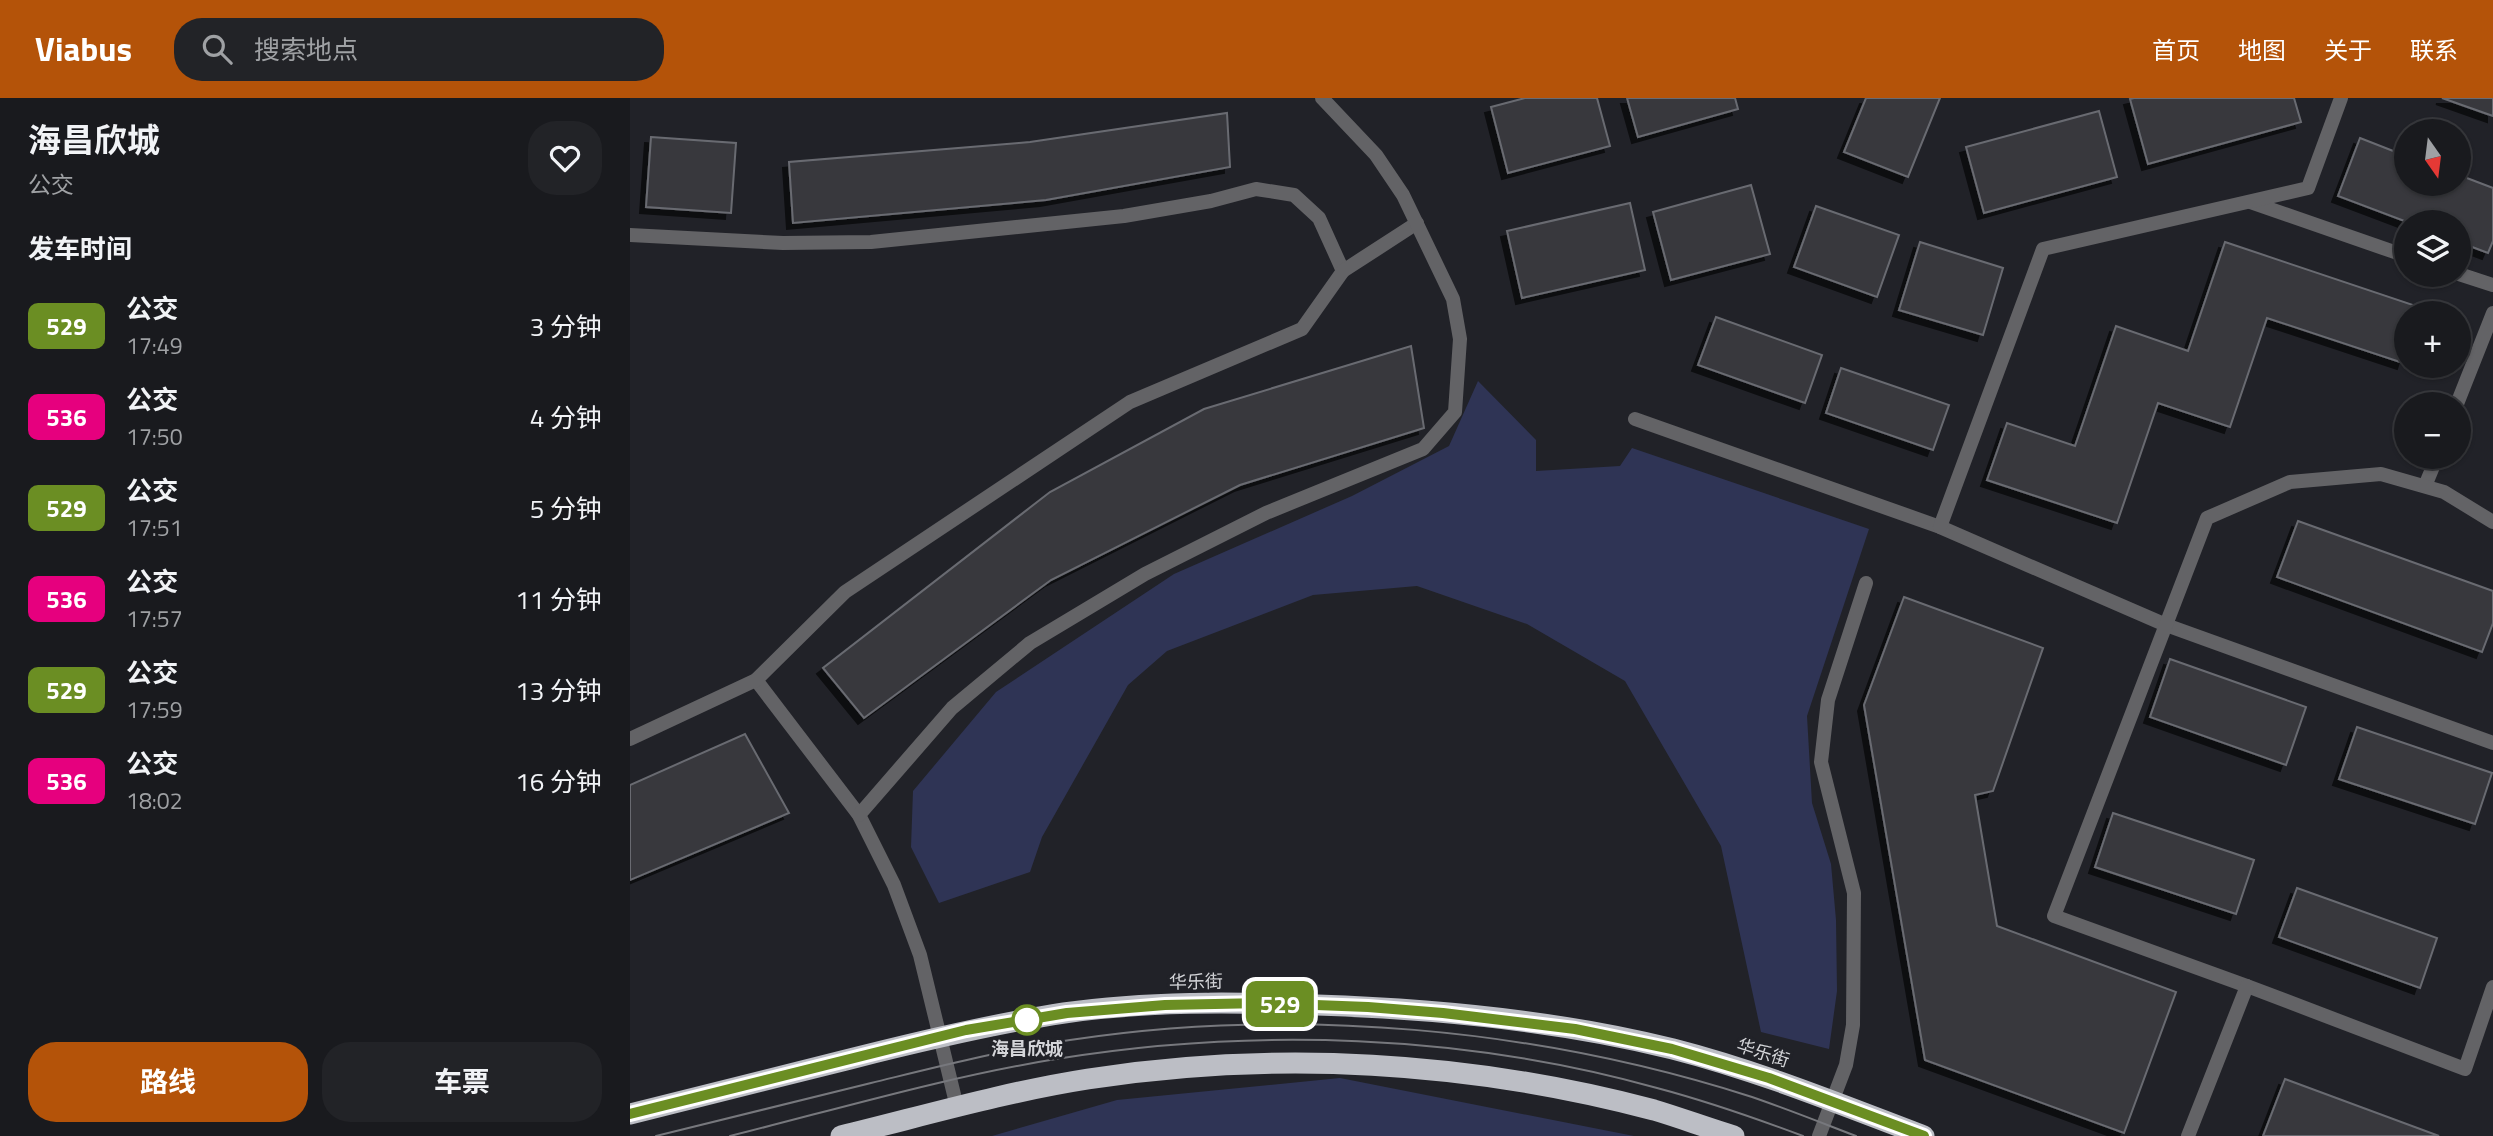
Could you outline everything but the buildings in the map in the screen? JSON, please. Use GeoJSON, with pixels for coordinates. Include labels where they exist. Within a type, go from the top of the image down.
{"type":"FeatureCollection","features":[{"type":"Feature","properties":{"kind":"highway","name":"华乐街"},"geometry":{"type":"LineString","coordinates":[[630,1114],[940,1037],[1067,1013],[1165,1005],[1264,1003],[1368,1007],[1468,1015],[1575,1029],[1660,1046],[1769,1078],[1924,1136]]}},
{"type":"Feature","properties":{"kind":"highway"},"geometry":{"type":"LineString","coordinates":[[841,1136],[957,1107],[1087,1080],[1174,1068],[1265,1062],[1363,1064],[1461,1073],[1654,1110],[1734,1136]]}},
{"type":"Feature","properties":{"kind":"street"},"geometry":{"type":"LineString","coordinates":[[859,815],[952,708],[1030,643],[1145,574],[1266,513],[1423,449],[1455,412],[1461,339],[1453,299],[1403,195],[1376,155],[1322,98]]}},
{"type":"Feature","properties":{"kind":"street"},"geometry":{"type":"LineString","coordinates":[[1940,527],[2043,248],[2308,188],[2341,98]]}},
{"type":"Feature","properties":{"kind":"street"},"geometry":{"type":"LineString","coordinates":[[630,235],[783,243],[871,242],[1124,216],[1256,190],[1293,195],[1319,218],[1343,271]]}},
{"type":"Feature","properties":{"kind":"street"},"geometry":{"type":"LineString","coordinates":[[2249,201],[2394,252]]}},
{"type":"Feature","properties":{"kind":"street"},"geometry":{"type":"LineString","coordinates":[[630,739],[755,680],[845,592],[1130,402],[1302,328],[1343,271],[1417,223]]}},
{"type":"Feature","properties":{"kind":"street"},"geometry":{"type":"LineString","coordinates":[[2471,278],[2493,285]]}},
{"type":"Feature","properties":{"kind":"street"},"geometry":{"type":"LineString","coordinates":[[2462,392],[2493,313]]}},
{"type":"Feature","properties":{"kind":"street"},"geometry":{"type":"LineString","coordinates":[[1635,419],[1940,527],[2166,625],[2493,743]]}},
{"type":"Feature","properties":{"kind":"street"},"geometry":{"type":"LineString","coordinates":[[2425,486],[2432,469]]}},
{"type":"Feature","properties":{"kind":"street"},"geometry":{"type":"LineString","coordinates":[[2493,522],[2444,492],[2381,474],[2290,482],[2207,518],[2054,916],[2465,1069],[2493,987]]}},
{"type":"Feature","properties":{"kind":"street"},"geometry":{"type":"LineString","coordinates":[[1819,1136],[1846,1065],[1853,1025],[1854,893],[1821,762],[1828,700],[1866,583]]}},
{"type":"Feature","properties":{"kind":"street"},"geometry":{"type":"LineString","coordinates":[[755,680],[859,815],[894,885],[915,943],[957,1107]]}},
{"type":"Feature","properties":{"kind":"street"},"geometry":{"type":"LineString","coordinates":[[2188,1136],[2247,986]]}},
{"type":"Feature","properties":{"kind":"shaded area"},"geometry":{"type":"Polygon","coordinates":[[[1478,381],[1536,440],[1536,471],[1620,466],[1632,448],[1869,529],[1807,716],[1812,803],[1831,864],[1836,920],[1837,991],[1829,1049],[1761,1032],[1721,846],[1625,681],[1527,624],[1417,586],[1313,595],[1167,651],[1128,685],[1042,837],[1030,872],[939,903],[911,847],[913,791],[996,692],[1174,574],[1352,496],[1449,446],[1478,381]]]}},
{"type":"Feature","properties":{"kind":"shaded area"},"geometry":{"type":"Polygon","coordinates":[[[1340,1078],[1634,1136],[992,1136],[1117,1100],[1340,1078]]]}},
{"type":"Feature","properties":{"kind":"tram line"},"geometry":{"type":"LineString","coordinates":[[656,1136],[1020,1049],[1155,1030],[1241,1025],[1328,1025],[1414,1030],[1501,1040],[1586,1054],[1670,1073],[1752,1097],[1856,1136]]}},
{"type":"Feature","properties":{"kind":"tram line"},"geometry":{"type":"LineString","coordinates":[[730,1136],[1015,1066],[1130,1049],[1206,1042],[1282,1040],[1358,1041],[1509,1056],[1584,1070],[1694,1098],[1803,1136]]}},
{"type":"Feature","properties":{"kind":"bus line","name":"529"},"geometry":{"type":"LineString","coordinates":[[630,1114],[966,1030],[1067,1013],[1165,1005],[1264,1003],[1368,1007],[1468,1015],[1575,1029],[1672,1049],[1769,1078],[1924,1136]]}},
{"type":"Feature","properties":{"kind":"place","name":"海昌欣城"},"geometry":{"type":"Point","coordinates":[1027,1020]}}]}
